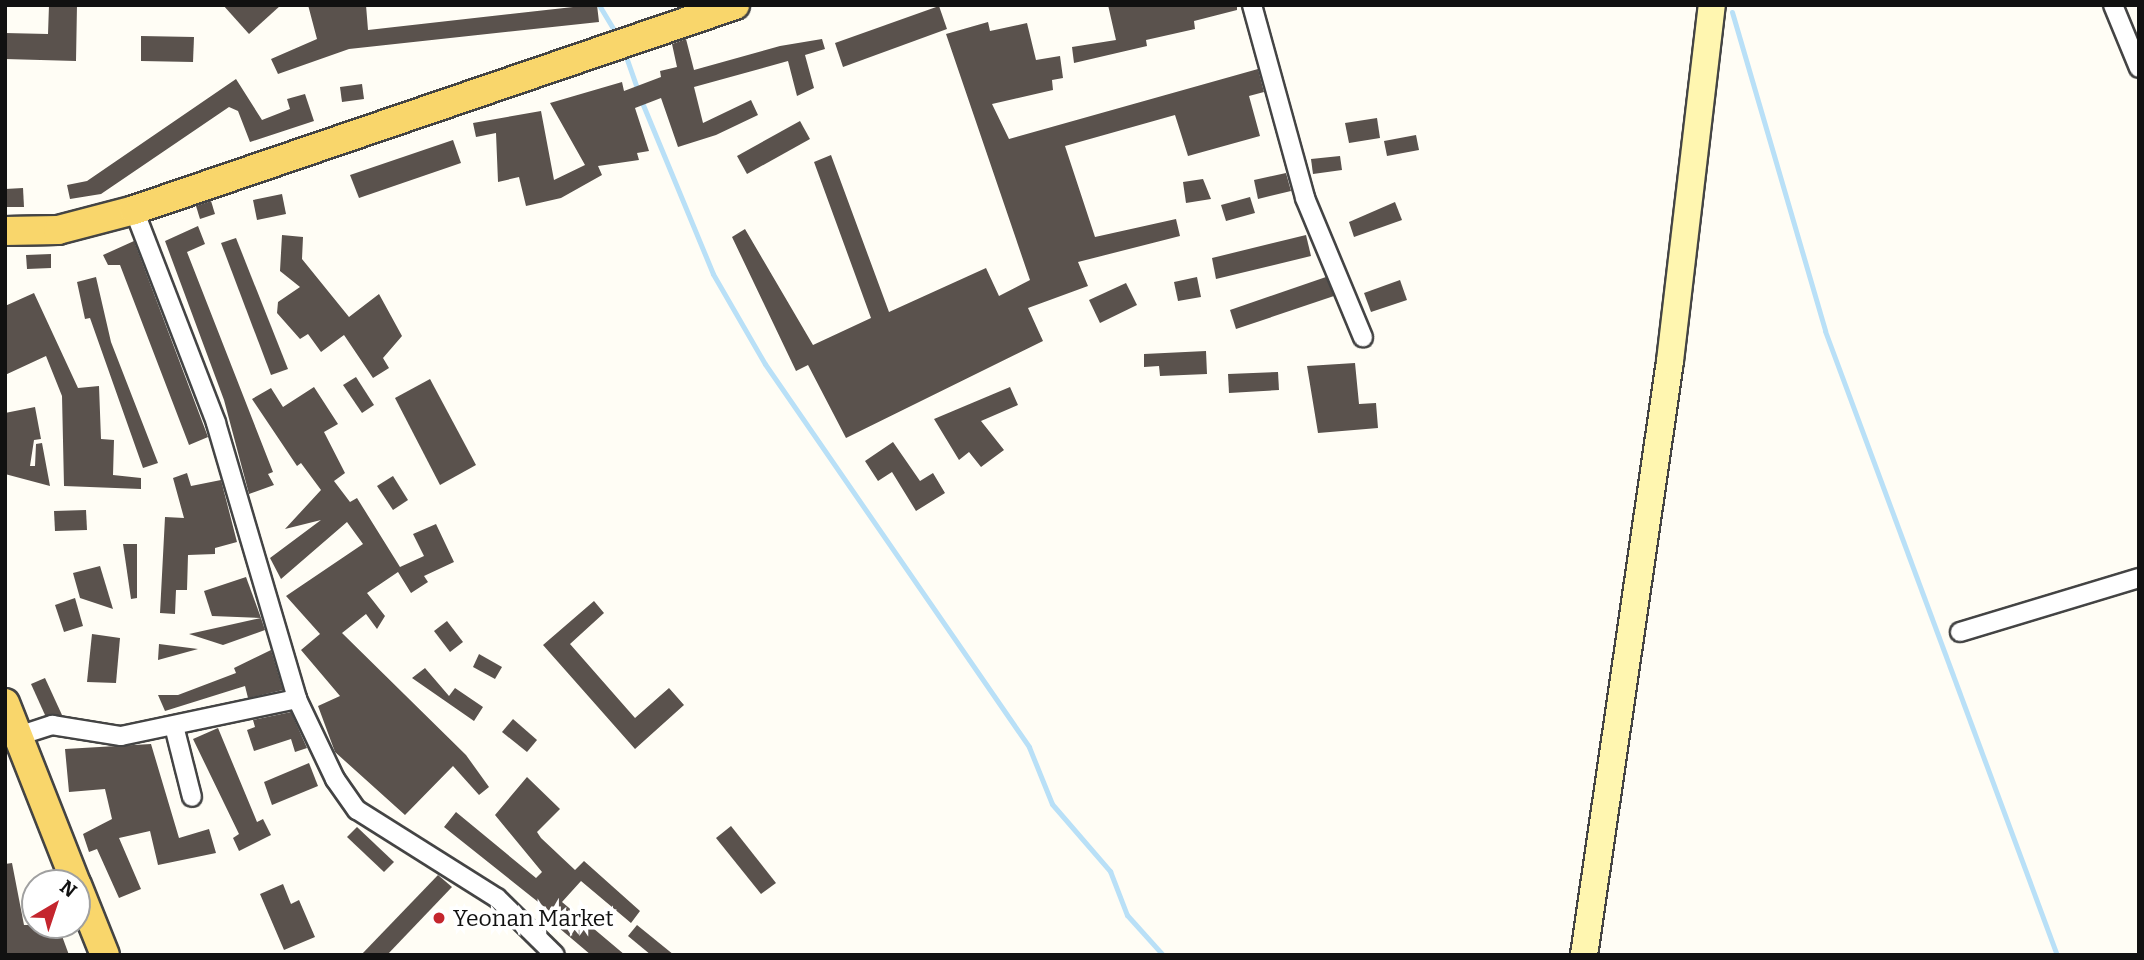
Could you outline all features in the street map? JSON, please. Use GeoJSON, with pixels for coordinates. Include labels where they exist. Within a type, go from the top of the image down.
{"type":"FeatureCollection","features":[{"type":"Feature","properties":{"kind":"main road"},"geometry":{"type":"LineString","coordinates":[[5,231],[58,230],[134,209],[621,44],[676,15],[736,5]]}},
{"type":"Feature","properties":{"kind":"main road"},"geometry":{"type":"LineString","coordinates":[[1584,955],[1670,361],[1712,5]]}},
{"type":"Feature","properties":{"kind":"main road"},"geometry":{"type":"LineString","coordinates":[[5,703],[71,869]]}},
{"type":"Feature","properties":{"kind":"main road"},"geometry":{"type":"LineString","coordinates":[[91,920],[105,955]]}},
{"type":"Feature","properties":{"kind":"street"},"geometry":{"type":"LineString","coordinates":[[1252,5],[1305,198],[1363,337]]}},
{"type":"Feature","properties":{"kind":"street"},"geometry":{"type":"LineString","coordinates":[[2113,5],[2139,68]]}},
{"type":"Feature","properties":{"kind":"street"},"geometry":{"type":"LineString","coordinates":[[134,209],[216,423],[297,699],[318,748],[357,810],[497,898],[555,955]]}},
{"type":"Feature","properties":{"kind":"street"},"geometry":{"type":"LineString","coordinates":[[1960,632],[2139,578]]}},
{"type":"Feature","properties":{"kind":"street"},"geometry":{"type":"LineString","coordinates":[[18,736],[52,725],[121,736],[297,699]]}},
{"type":"Feature","properties":{"kind":"street"},"geometry":{"type":"LineString","coordinates":[[174,726],[192,797]]}},
{"type":"Feature","properties":{"kind":"building"},"geometry":{"type":"Polygon","coordinates":[[[49,5],[77,5],[76,61],[5,59],[5,33],[48,34],[49,5]]]}},
{"type":"Feature","properties":{"kind":"building"},"geometry":{"type":"Polygon","coordinates":[[[223,5],[281,5],[249,34],[223,5]]]}},
{"type":"Feature","properties":{"kind":"building"},"geometry":{"type":"Polygon","coordinates":[[[308,5],[366,5],[368,30],[591,5],[597,5],[599,22],[349,49],[278,74],[271,59],[317,39],[308,5]]]}},
{"type":"Feature","properties":{"kind":"building"},"geometry":{"type":"Polygon","coordinates":[[[1108,5],[1237,5],[1237,10],[1194,21],[1195,29],[1146,40],[1147,46],[1074,63],[1072,47],[1116,40],[1108,5]]]}},
{"type":"Feature","properties":{"kind":"building"},"geometry":{"type":"Polygon","coordinates":[[[939,6],[947,29],[843,67],[835,43],[939,6]]]}},
{"type":"Feature","properties":{"kind":"building"},"geometry":{"type":"Polygon","coordinates":[[[988,22],[990,31],[1027,23],[1036,60],[1060,56],[1063,78],[1052,80],[1053,90],[992,104],[1009,139],[1258,69],[1264,92],[1249,96],[1260,136],[1188,156],[1175,115],[1065,146],[1095,237],[1176,219],[1180,236],[1078,262],[1088,286],[1028,308],[1043,341],[846,438],[808,365],[796,371],[732,237],[745,229],[813,345],[871,318],[814,162],[831,155],[889,312],[986,268],[999,296],[1030,280],[946,34],[988,22]]]}},
{"type":"Feature","properties":{"kind":"building"},"geometry":{"type":"Polygon","coordinates":[[[141,36],[194,37],[193,62],[141,61],[141,36]]]}},
{"type":"Feature","properties":{"kind":"building"},"geometry":{"type":"Polygon","coordinates":[[[686,39],[694,70],[780,46],[822,39],[825,49],[805,55],[814,88],[797,96],[788,61],[694,87],[703,123],[751,100],[758,115],[716,135],[678,147],[661,98],[635,108],[649,151],[637,153],[639,160],[598,166],[602,175],[561,198],[526,206],[519,177],[498,182],[496,133],[476,137],[473,123],[541,111],[554,180],[585,165],[550,103],[622,82],[624,91],[661,77],[660,71],[677,67],[672,44],[686,39]]]}},
{"type":"Feature","properties":{"kind":"building"},"geometry":{"type":"Polygon","coordinates":[[[236,79],[262,120],[290,109],[287,99],[305,94],[314,121],[250,142],[238,111],[229,107],[101,194],[70,199],[67,185],[87,181],[236,79]]]}},
{"type":"Feature","properties":{"kind":"building"},"geometry":{"type":"Polygon","coordinates":[[[362,84],[364,99],[342,102],[340,87],[362,84]]]}},
{"type":"Feature","properties":{"kind":"building"},"geometry":{"type":"Polygon","coordinates":[[[1377,118],[1380,138],[1349,143],[1345,123],[1377,118]]]}},
{"type":"Feature","properties":{"kind":"building"},"geometry":{"type":"Polygon","coordinates":[[[800,121],[810,139],[747,174],[737,156],[800,121]]]}},
{"type":"Feature","properties":{"kind":"building"},"geometry":{"type":"Polygon","coordinates":[[[1416,135],[1419,150],[1387,156],[1384,141],[1416,135]]]}},
{"type":"Feature","properties":{"kind":"building"},"geometry":{"type":"Polygon","coordinates":[[[453,140],[461,163],[359,198],[350,175],[453,140]]]}},
{"type":"Feature","properties":{"kind":"building"},"geometry":{"type":"Polygon","coordinates":[[[1340,156],[1342,170],[1313,174],[1311,159],[1340,156]]]}},
{"type":"Feature","properties":{"kind":"building"},"geometry":{"type":"Polygon","coordinates":[[[1286,173],[1291,191],[1258,199],[1254,180],[1286,173]]]}},
{"type":"Feature","properties":{"kind":"building"},"geometry":{"type":"Polygon","coordinates":[[[1203,179],[1211,199],[1186,203],[1183,182],[1203,179]]]}},
{"type":"Feature","properties":{"kind":"building"},"geometry":{"type":"Polygon","coordinates":[[[23,188],[24,207],[5,207],[5,189],[23,188]]]}},
{"type":"Feature","properties":{"kind":"building"},"geometry":{"type":"Polygon","coordinates":[[[282,194],[286,214],[257,220],[253,200],[282,194]]]}},
{"type":"Feature","properties":{"kind":"building"},"geometry":{"type":"Polygon","coordinates":[[[1250,197],[1255,213],[1226,221],[1221,205],[1250,197]]]}},
{"type":"Feature","properties":{"kind":"building"},"geometry":{"type":"Polygon","coordinates":[[[211,201],[215,214],[200,219],[196,206],[211,201]]]}},
{"type":"Feature","properties":{"kind":"building"},"geometry":{"type":"Polygon","coordinates":[[[1395,202],[1402,220],[1354,237],[1349,222],[1395,202]]]}},
{"type":"Feature","properties":{"kind":"building"},"geometry":{"type":"Polygon","coordinates":[[[198,226],[205,244],[187,252],[273,472],[268,474],[274,485],[249,494],[224,400],[165,241],[198,226]]]}},
{"type":"Feature","properties":{"kind":"building"},"geometry":{"type":"Polygon","coordinates":[[[282,235],[303,237],[302,259],[349,317],[379,294],[402,336],[383,358],[389,368],[373,378],[344,335],[321,352],[308,334],[300,339],[277,313],[278,302],[300,287],[280,271],[282,235]]]}},
{"type":"Feature","properties":{"kind":"building"},"geometry":{"type":"Polygon","coordinates":[[[1306,235],[1311,256],[1216,279],[1212,258],[1306,235]]]}},
{"type":"Feature","properties":{"kind":"building"},"geometry":{"type":"Polygon","coordinates":[[[236,238],[288,369],[271,375],[221,243],[236,238]]]}},
{"type":"Feature","properties":{"kind":"building"},"geometry":{"type":"Polygon","coordinates":[[[134,241],[208,437],[189,445],[120,265],[108,265],[103,255],[134,241]]]}},
{"type":"Feature","properties":{"kind":"building"},"geometry":{"type":"Polygon","coordinates":[[[51,254],[51,268],[27,269],[26,255],[51,254]]]}},
{"type":"Feature","properties":{"kind":"building"},"geometry":{"type":"Polygon","coordinates":[[[96,277],[111,342],[158,463],[143,468],[90,318],[85,319],[77,282],[96,277]]]}},
{"type":"Feature","properties":{"kind":"building"},"geometry":{"type":"Polygon","coordinates":[[[1197,277],[1201,297],[1178,301],[1174,282],[1197,277]]]}},
{"type":"Feature","properties":{"kind":"building"},"geometry":{"type":"Polygon","coordinates":[[[1326,277],[1334,296],[1236,329],[1230,310],[1326,277]]]}},
{"type":"Feature","properties":{"kind":"building"},"geometry":{"type":"Polygon","coordinates":[[[1400,280],[1407,300],[1371,312],[1364,293],[1400,280]]]}},
{"type":"Feature","properties":{"kind":"building"},"geometry":{"type":"Polygon","coordinates":[[[1126,283],[1137,305],[1100,323],[1089,300],[1126,283]]]}},
{"type":"Feature","properties":{"kind":"building"},"geometry":{"type":"Polygon","coordinates":[[[34,293],[78,388],[99,386],[101,439],[114,440],[113,475],[141,478],[141,489],[64,486],[62,396],[46,356],[5,375],[5,306],[34,293]]]}},
{"type":"Feature","properties":{"kind":"building"},"geometry":{"type":"Polygon","coordinates":[[[1206,351],[1207,374],[1160,376],[1159,366],[1144,367],[1144,354],[1206,351]]]}},
{"type":"Feature","properties":{"kind":"building"},"geometry":{"type":"Polygon","coordinates":[[[1355,363],[1359,404],[1376,403],[1378,428],[1318,433],[1307,366],[1355,363]]]}},
{"type":"Feature","properties":{"kind":"building"},"geometry":{"type":"Polygon","coordinates":[[[1278,372],[1279,390],[1229,393],[1228,374],[1278,372]]]}},
{"type":"Feature","properties":{"kind":"building"},"geometry":{"type":"Polygon","coordinates":[[[356,377],[374,405],[362,413],[343,385],[356,377]]]}},
{"type":"Feature","properties":{"kind":"building"},"geometry":{"type":"Polygon","coordinates":[[[430,379],[476,465],[440,485],[395,398],[430,379]]]}},
{"type":"Feature","properties":{"kind":"building"},"geometry":{"type":"Polygon","coordinates":[[[314,387],[338,424],[324,432],[345,473],[334,481],[350,502],[357,498],[400,567],[424,556],[413,534],[436,524],[454,562],[424,576],[428,582],[411,593],[398,572],[367,593],[385,616],[377,629],[366,614],[342,633],[466,755],[489,787],[479,795],[453,766],[405,815],[335,752],[318,706],[340,696],[301,650],[320,634],[286,596],[363,544],[347,522],[281,579],[270,558],[321,520],[285,529],[321,490],[301,463],[297,466],[252,399],[271,388],[283,407],[314,387]]]}},
{"type":"Feature","properties":{"kind":"building"},"geometry":{"type":"Polygon","coordinates":[[[1010,387],[1018,405],[981,421],[1004,450],[981,467],[969,452],[959,460],[934,419],[1010,387]]]}},
{"type":"Feature","properties":{"kind":"building"},"geometry":{"type":"Polygon","coordinates":[[[35,407],[41,439],[34,440],[30,466],[35,466],[36,444],[42,443],[50,486],[5,474],[5,413],[35,407]]]}},
{"type":"Feature","properties":{"kind":"building"},"geometry":{"type":"Polygon","coordinates":[[[893,442],[920,481],[933,473],[945,493],[916,511],[892,472],[878,481],[865,461],[893,442]]]}},
{"type":"Feature","properties":{"kind":"building"},"geometry":{"type":"Polygon","coordinates":[[[187,473],[191,486],[221,480],[237,542],[215,548],[215,554],[188,555],[187,590],[176,590],[175,614],[160,613],[165,517],[184,518],[173,478],[187,473]]]}},
{"type":"Feature","properties":{"kind":"building"},"geometry":{"type":"Polygon","coordinates":[[[393,476],[408,500],[393,510],[377,486],[393,476]]]}},
{"type":"Feature","properties":{"kind":"building"},"geometry":{"type":"Polygon","coordinates":[[[86,510],[87,530],[55,531],[54,511],[86,510]]]}},
{"type":"Feature","properties":{"kind":"building"},"geometry":{"type":"Polygon","coordinates":[[[123,544],[137,544],[137,598],[131,599],[123,544]]]}},
{"type":"Feature","properties":{"kind":"building"},"geometry":{"type":"Polygon","coordinates":[[[100,566],[113,609],[80,598],[73,573],[100,566]]]}},
{"type":"Feature","properties":{"kind":"building"},"geometry":{"type":"Polygon","coordinates":[[[246,577],[261,618],[212,616],[204,591],[246,577]]]}},
{"type":"Feature","properties":{"kind":"building"},"geometry":{"type":"Polygon","coordinates":[[[75,598],[83,626],[64,632],[55,605],[75,598]]]}},
{"type":"Feature","properties":{"kind":"building"},"geometry":{"type":"Polygon","coordinates":[[[594,601],[604,613],[570,644],[635,718],[669,688],[684,705],[635,749],[543,645],[594,601]]]}},
{"type":"Feature","properties":{"kind":"building"},"geometry":{"type":"Polygon","coordinates":[[[261,618],[265,630],[223,645],[189,634],[261,618]]]}},
{"type":"Feature","properties":{"kind":"building"},"geometry":{"type":"Polygon","coordinates":[[[447,621],[463,642],[450,652],[434,631],[447,621]]]}},
{"type":"Feature","properties":{"kind":"building"},"geometry":{"type":"Polygon","coordinates":[[[92,634],[120,638],[116,683],[87,682],[92,634]]]}},
{"type":"Feature","properties":{"kind":"building"},"geometry":{"type":"Polygon","coordinates":[[[159,644],[198,649],[158,660],[159,644]]]}},
{"type":"Feature","properties":{"kind":"building"},"geometry":{"type":"Polygon","coordinates":[[[271,650],[283,690],[248,698],[245,686],[165,711],[158,695],[178,695],[236,673],[234,668],[271,650]]]}},
{"type":"Feature","properties":{"kind":"building"},"geometry":{"type":"Polygon","coordinates":[[[479,654],[502,667],[495,679],[473,667],[479,654]]]}},
{"type":"Feature","properties":{"kind":"building"},"geometry":{"type":"Polygon","coordinates":[[[425,668],[449,696],[455,688],[483,707],[474,721],[412,678],[425,668]]]}},
{"type":"Feature","properties":{"kind":"building"},"geometry":{"type":"Polygon","coordinates":[[[45,678],[62,715],[45,715],[31,684],[45,678]]]}},
{"type":"Feature","properties":{"kind":"building"},"geometry":{"type":"Polygon","coordinates":[[[291,712],[307,748],[295,752],[291,739],[254,751],[247,730],[255,727],[253,720],[291,712]]]}},
{"type":"Feature","properties":{"kind":"building"},"geometry":{"type":"Polygon","coordinates":[[[513,719],[537,740],[527,752],[502,732],[513,719]]]}},
{"type":"Feature","properties":{"kind":"building"},"geometry":{"type":"Polygon","coordinates":[[[218,728],[257,822],[263,819],[271,835],[239,851],[233,838],[239,834],[193,739],[218,728]]]}},
{"type":"Feature","properties":{"kind":"building"},"geometry":{"type":"Polygon","coordinates":[[[151,744],[179,838],[209,829],[216,853],[158,865],[150,831],[119,838],[141,889],[119,898],[97,849],[89,852],[83,834],[112,819],[105,789],[69,792],[65,749],[151,744]]]}},
{"type":"Feature","properties":{"kind":"building"},"geometry":{"type":"Polygon","coordinates":[[[309,763],[318,786],[272,805],[264,782],[309,763]]]}},
{"type":"Feature","properties":{"kind":"building"},"geometry":{"type":"Polygon","coordinates":[[[527,777],[560,809],[537,832],[541,838],[575,870],[584,861],[640,911],[631,923],[581,881],[562,902],[625,955],[591,955],[552,922],[557,917],[444,827],[456,812],[536,878],[542,872],[495,815],[527,777]]]}},
{"type":"Feature","properties":{"kind":"building"},"geometry":{"type":"Polygon","coordinates":[[[731,826],[776,883],[761,894],[716,838],[731,826]]]}},
{"type":"Feature","properties":{"kind":"building"},"geometry":{"type":"Polygon","coordinates":[[[357,827],[394,862],[384,872],[347,837],[357,827]]]}},
{"type":"Feature","properties":{"kind":"building"},"geometry":{"type":"Polygon","coordinates":[[[12,863],[21,910],[21,939],[63,939],[69,955],[5,955],[5,864],[12,863]]]}},
{"type":"Feature","properties":{"kind":"building"},"geometry":{"type":"Polygon","coordinates":[[[438,875],[452,887],[387,955],[361,955],[438,875]]]}},
{"type":"Feature","properties":{"kind":"building"},"geometry":{"type":"Polygon","coordinates":[[[283,884],[291,904],[299,900],[315,937],[284,950],[260,894],[283,884]]]}},
{"type":"Feature","properties":{"kind":"building"},"geometry":{"type":"Polygon","coordinates":[[[637,925],[674,955],[651,955],[628,936],[637,925]]]}},
{"type":"Feature","properties":{"kind":"waterway"},"geometry":{"type":"LineString","coordinates":[[599,5],[617,35]]}},
{"type":"Feature","properties":{"kind":"waterway"},"geometry":{"type":"LineString","coordinates":[[1732,12],[1825,331],[2057,955]]}},
{"type":"Feature","properties":{"kind":"waterway"},"geometry":{"type":"LineString","coordinates":[[624,51],[638,91]]}},
{"type":"Feature","properties":{"kind":"waterway"},"geometry":{"type":"LineString","coordinates":[[641,100],[713,274],[765,364],[1029,747],[1052,804],[1110,871],[1127,915],[1163,955]]}},
{"type":"Feature","properties":{"kind":"place","name":"Yeonan Market"},"geometry":{"type":"Point","coordinates":[439,918]}}]}
